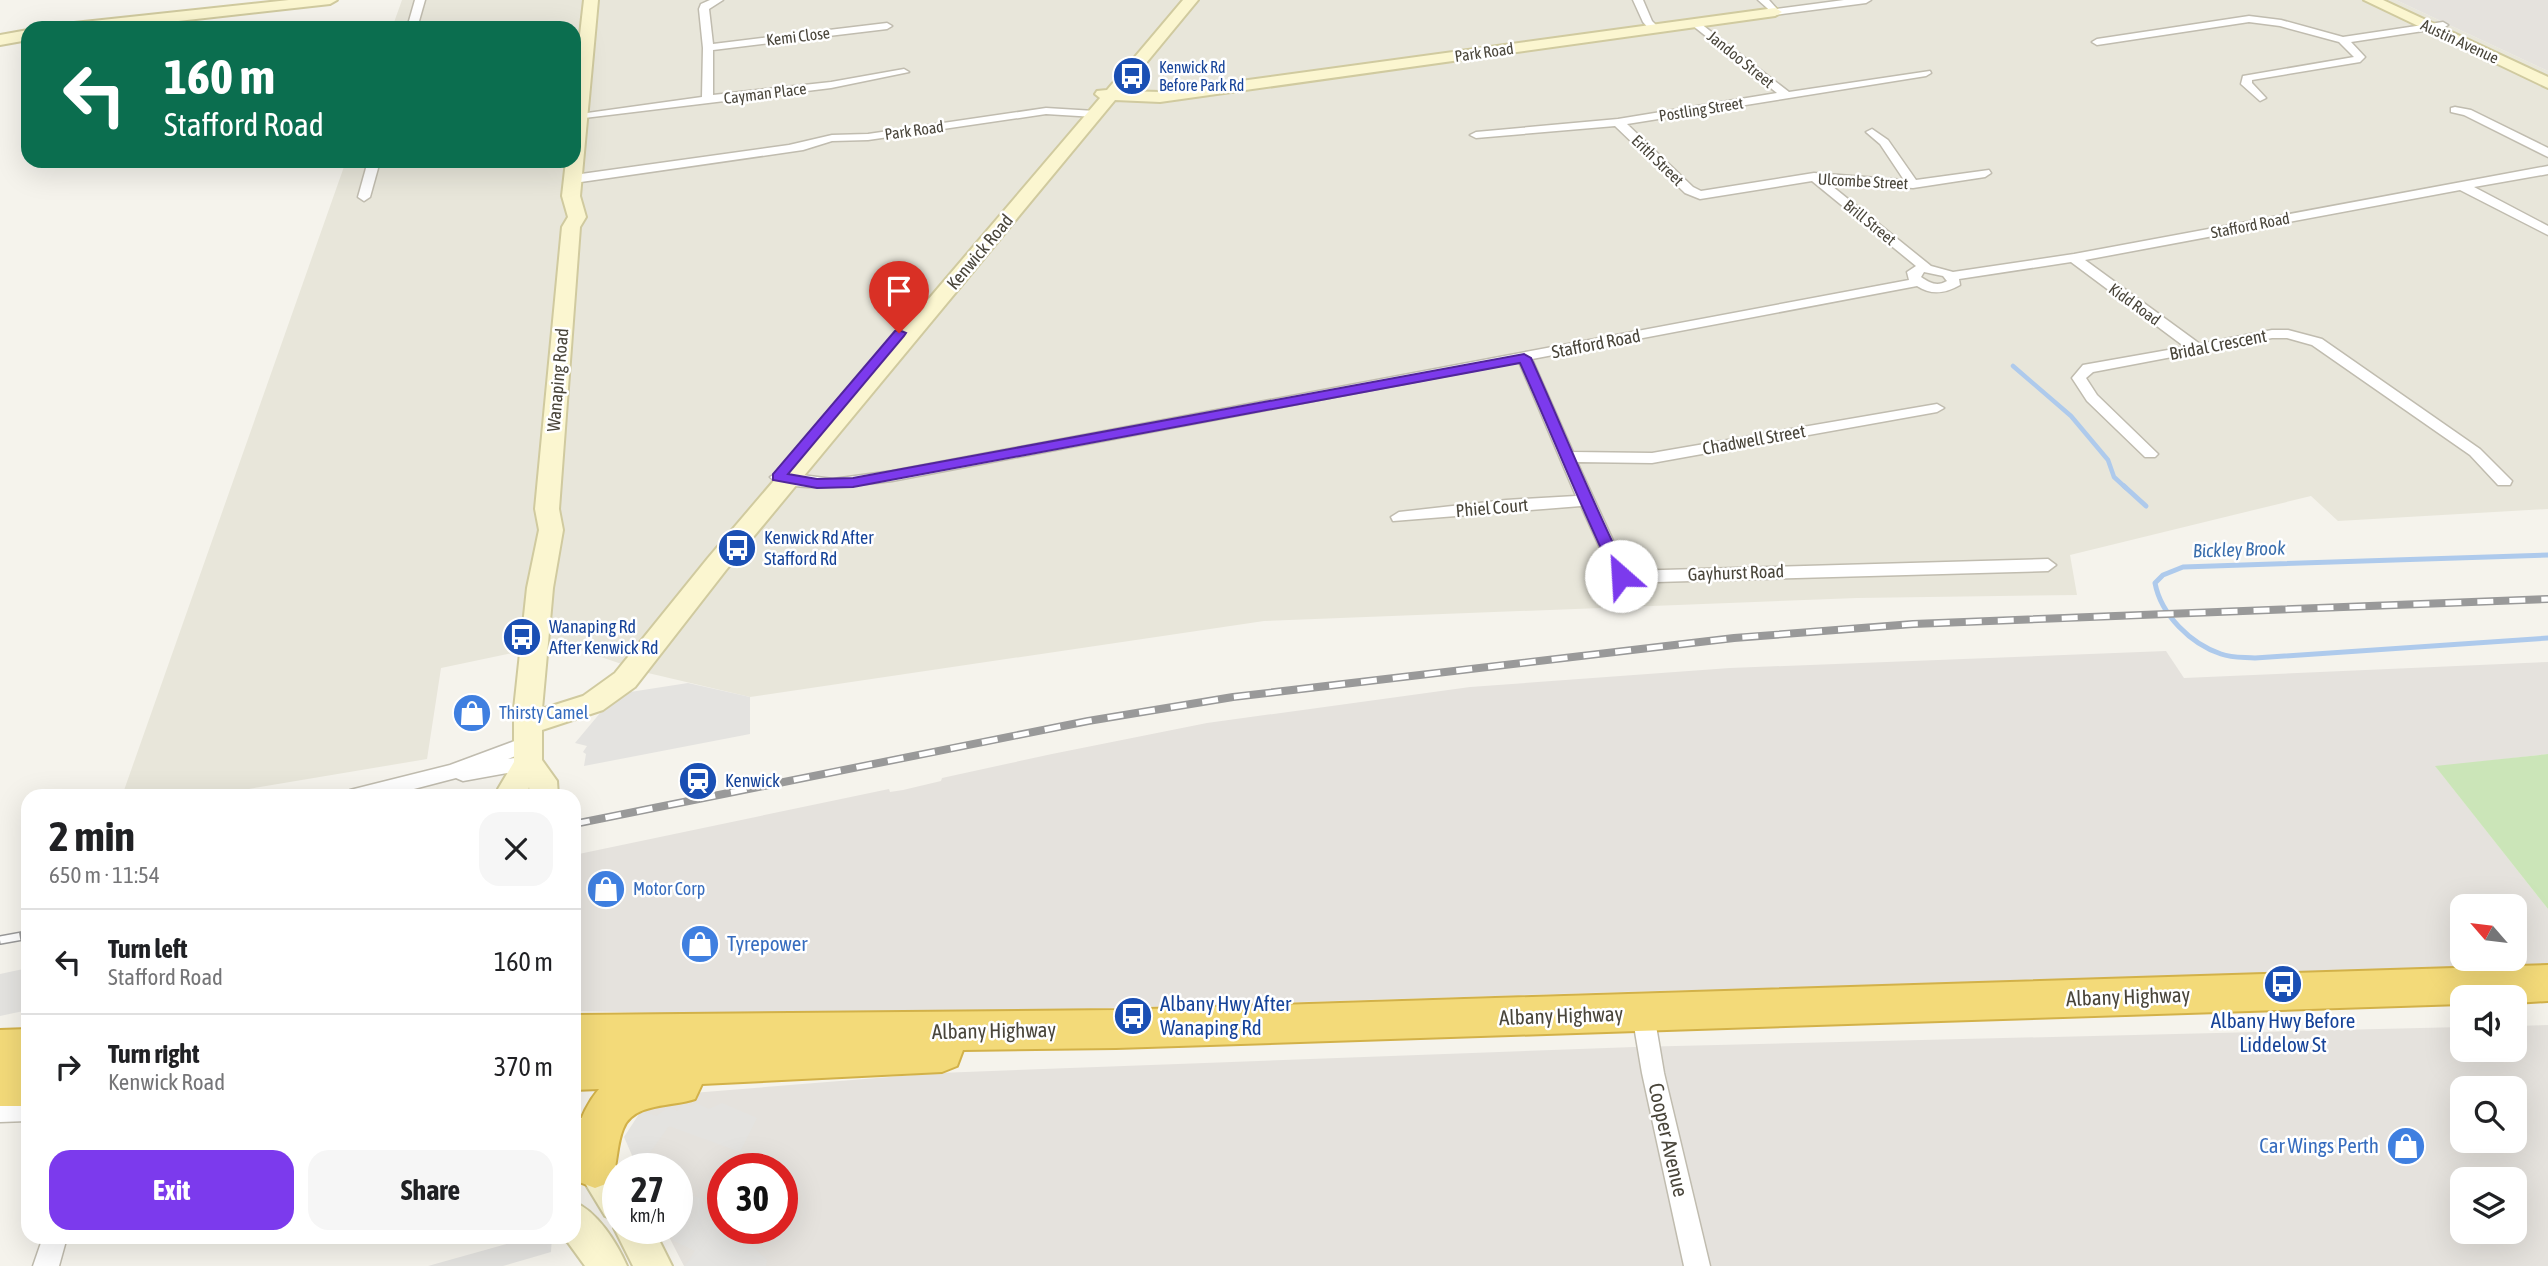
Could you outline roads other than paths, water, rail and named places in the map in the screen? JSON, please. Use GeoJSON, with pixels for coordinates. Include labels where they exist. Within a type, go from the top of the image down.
{"type":"FeatureCollection","features":[{"type":"Feature","properties":{"kind":"highway","name":"Albany Highway"},"geometry":{"type":"LineString","coordinates":[[581,1070],[1117,1043],[1645,1023],[2548,983]]}},
{"type":"Feature","properties":{"kind":"highway"},"geometry":{"type":"LineString","coordinates":[[2527,1002],[2548,1001]]}},
{"type":"Feature","properties":{"kind":"highway","name":"Albany Highway"},"geometry":{"type":"LineString","coordinates":[[581,1035],[1645,1023],[2450,1003]]}},
{"type":"Feature","properties":{"kind":"highway"},"geometry":{"type":"LineString","coordinates":[[0,1050],[21,1049]]}},
{"type":"Feature","properties":{"kind":"highway"},"geometry":{"type":"LineString","coordinates":[[584,1149],[615,1102],[638,1090],[813,1073],[865,1056]]}},
{"type":"Feature","properties":{"kind":"highway"},"geometry":{"type":"LineString","coordinates":[[0,1085],[21,1085]]}},
{"type":"Feature","properties":{"kind":"main road"},"geometry":{"type":"LineString","coordinates":[[138,21],[330,0]]}},
{"type":"Feature","properties":{"kind":"main road","name":"Wanaping Road"},"geometry":{"type":"LineString","coordinates":[[581,115],[590,0]]}},
{"type":"Feature","properties":{"kind":"main road","name":"Kenwick Road"},"geometry":{"type":"LineString","coordinates":[[1095,109],[1182,0]]}},
{"type":"Feature","properties":{"kind":"main road","name":"Kenwick Road"},"geometry":{"type":"LineString","coordinates":[[528,735],[593,703],[625,680],[783,478],[1095,109],[1191,0]]}},
{"type":"Feature","properties":{"kind":"main road","name":"Austin Avenue"},"geometry":{"type":"LineString","coordinates":[[2371,0],[2548,74]]}},
{"type":"Feature","properties":{"kind":"main road","name":"Austin Avenue"},"geometry":{"type":"LineString","coordinates":[[2386,0],[2548,83]]}},
{"type":"Feature","properties":{"kind":"main road","name":"Park Road"},"geometry":{"type":"LineString","coordinates":[[1095,109],[1160,97],[1696,23],[1769,6]]}},
{"type":"Feature","properties":{"kind":"main road"},"geometry":{"type":"LineString","coordinates":[[0,40],[21,36]]}},
{"type":"Feature","properties":{"kind":"main road","name":"Wanaping Road"},"geometry":{"type":"LineString","coordinates":[[513,789],[528,735],[540,589],[551,530],[547,509],[571,228],[577,217],[572,202],[576,168]]}},
{"type":"Feature","properties":{"kind":"main road"},"geometry":{"type":"LineString","coordinates":[[528,735],[544,789]]}},
{"type":"Feature","properties":{"kind":"main road"},"geometry":{"type":"LineString","coordinates":[[584,1149],[602,1178]]}},
{"type":"Feature","properties":{"kind":"main road"},"geometry":{"type":"LineString","coordinates":[[581,1229],[608,1266]]}},
{"type":"Feature","properties":{"kind":"main road"},"geometry":{"type":"LineString","coordinates":[[641,1244],[653,1266]]}},
{"type":"Feature","properties":{"kind":"street"},"geometry":{"type":"LineString","coordinates":[[414,21],[420,0]]}},
{"type":"Feature","properties":{"kind":"street"},"geometry":{"type":"LineString","coordinates":[[708,99],[708,48],[704,9],[718,0]]}},
{"type":"Feature","properties":{"kind":"street"},"geometry":{"type":"LineString","coordinates":[[1638,0],[1648,22],[1655,29]]}},
{"type":"Feature","properties":{"kind":"street","name":"Park Road"},"geometry":{"type":"LineString","coordinates":[[1769,6],[1866,0]]}},
{"type":"Feature","properties":{"kind":"street"},"geometry":{"type":"LineString","coordinates":[[2097,43],[2249,19],[2281,23],[2343,40],[2358,52],[2360,57],[2356,60],[2247,78],[2246,83],[2260,99]]}},
{"type":"Feature","properties":{"kind":"street","name":"Jandoo Street"},"geometry":{"type":"LineString","coordinates":[[1696,23],[1786,95]]}},
{"type":"Feature","properties":{"kind":"street","name":"Kemi Close"},"geometry":{"type":"LineString","coordinates":[[708,48],[887,26]]}},
{"type":"Feature","properties":{"kind":"street"},"geometry":{"type":"LineString","coordinates":[[2343,40],[2437,26]]}},
{"type":"Feature","properties":{"kind":"street","name":"Cayman Place"},"geometry":{"type":"LineString","coordinates":[[581,115],[831,85],[904,72]]}},
{"type":"Feature","properties":{"kind":"street","name":"Postling Street"},"geometry":{"type":"LineString","coordinates":[[1476,135],[1619,122],[1926,73]]}},
{"type":"Feature","properties":{"kind":"street","name":"Park Road"},"geometry":{"type":"LineString","coordinates":[[575,176],[794,147],[830,145],[868,137],[1043,113],[1095,109]]}},
{"type":"Feature","properties":{"kind":"street"},"geometry":{"type":"LineString","coordinates":[[2455,110],[2467,112],[2548,153]]}},
{"type":"Feature","properties":{"kind":"street","name":"Erith Street"},"geometry":{"type":"LineString","coordinates":[[1619,122],[1689,190],[1700,195]]}},
{"type":"Feature","properties":{"kind":"street"},"geometry":{"type":"LineString","coordinates":[[1872,132],[1884,142],[1913,184]]}},
{"type":"Feature","properties":{"kind":"street"},"geometry":{"type":"LineString","coordinates":[[363,197],[372,168]]}},
{"type":"Feature","properties":{"kind":"street","name":"Stafford Road"},"geometry":{"type":"LineString","coordinates":[[1952,276],[2074,258],[2548,170]]}},
{"type":"Feature","properties":{"kind":"street","name":"Ulcombe Street"},"geometry":{"type":"LineString","coordinates":[[1700,195],[1814,177],[1913,184],[1985,173]]}},
{"type":"Feature","properties":{"kind":"street","name":"Brill Street"},"geometry":{"type":"LineString","coordinates":[[1814,177],[1926,268]]}},
{"type":"Feature","properties":{"kind":"street"},"geometry":{"type":"LineString","coordinates":[[2460,185],[2548,231]]}},
{"type":"Feature","properties":{"kind":"street","name":"Kidd Road"},"geometry":{"type":"LineString","coordinates":[[2074,258],[2197,349]]}},
{"type":"Feature","properties":{"kind":"street"},"geometry":{"type":"LineString","coordinates":[[1918,282],[1914,272],[1926,268]]}},
{"type":"Feature","properties":{"kind":"street","name":"Stafford Road"},"geometry":{"type":"LineString","coordinates":[[783,478],[817,484],[853,483],[1918,282],[1934,289],[1949,288],[1955,282],[1952,276],[1941,270],[1926,268]]}},
{"type":"Feature","properties":{"kind":"street","name":"Bridal Crescent"},"geometry":{"type":"LineString","coordinates":[[2150,454],[2138,437],[2084,391],[2079,378],[2088,368],[2272,334],[2288,334],[2317,342],[2475,452],[2504,481]]}},
{"type":"Feature","properties":{"kind":"street","name":"Gayhurst Road"},"geometry":{"type":"LineString","coordinates":[[1524,358],[1570,457],[1584,502],[1621,576],[2048,565]]}},
{"type":"Feature","properties":{"kind":"street","name":"Chadwell Street"},"geometry":{"type":"LineString","coordinates":[[1570,457],[1652,458],[1937,408]]}},
{"type":"Feature","properties":{"kind":"street","name":"Phiel Court"},"geometry":{"type":"LineString","coordinates":[[1399,517],[1506,505],[1584,502]]}},
{"type":"Feature","properties":{"kind":"street"},"geometry":{"type":"LineString","coordinates":[[385,789],[453,772],[471,774],[528,735]]}},
{"type":"Feature","properties":{"kind":"street","name":"Cooper Avenue"},"geometry":{"type":"LineString","coordinates":[[1645,1023],[1697,1266]]}},
{"type":"Feature","properties":{"kind":"street"},"geometry":{"type":"LineString","coordinates":[[0,1111],[21,1110]]}},
{"type":"Feature","properties":{"kind":"street"},"geometry":{"type":"LineString","coordinates":[[46,1266],[53,1244]]}},
{"type":"Feature","properties":{"kind":"waterway"},"geometry":{"type":"LineString","coordinates":[[2013,366],[2071,416],[2108,460],[2114,477],[2126,488]]}},
{"type":"Feature","properties":{"kind":"waterway"},"geometry":{"type":"LineString","coordinates":[[2124,486],[2146,506]]}},
{"type":"Feature","properties":{"kind":"waterway","name":"Bickley Brook"},"geometry":{"type":"LineString","coordinates":[[2548,555],[2183,567],[2163,575],[2155,583],[2158,595],[2179,627],[2199,643],[2229,656],[2255,658],[2548,638]]}},
{"type":"Feature","properties":{"kind":"railway"},"geometry":{"type":"LineString","coordinates":[[581,823],[1088,721],[1233,697],[1734,638],[1913,624],[2548,599]]}},
{"type":"Feature","properties":{"kind":"railway"},"geometry":{"type":"LineString","coordinates":[[0,940],[21,936]]}},
{"type":"Feature","properties":{"kind":"place","name":"Kenwick Rd Before Park Rd"},"geometry":{"type":"Point","coordinates":[1132,76]}},
{"type":"Feature","properties":{"kind":"place","name":"Kenwick Rd After Stafford Rd"},"geometry":{"type":"Point","coordinates":[737,548]}},
{"type":"Feature","properties":{"kind":"place","name":"Wanaping Rd After Kenwick Rd"},"geometry":{"type":"Point","coordinates":[522,637]}},
{"type":"Feature","properties":{"kind":"place","name":"Thirsty Camel"},"geometry":{"type":"Point","coordinates":[472,713]}},
{"type":"Feature","properties":{"kind":"place","name":"Kenwick"},"geometry":{"type":"Point","coordinates":[698,781]}},
{"type":"Feature","properties":{"kind":"place","name":"Motor Corp"},"geometry":{"type":"Point","coordinates":[606,889]}},
{"type":"Feature","properties":{"kind":"place","name":"Tyrepower"},"geometry":{"type":"Point","coordinates":[700,944]}},
{"type":"Feature","properties":{"kind":"place","name":"Albany Hwy Before Liddelow St"},"geometry":{"type":"Point","coordinates":[2283,984]}},
{"type":"Feature","properties":{"kind":"place","name":"Albany Hwy After Wanaping Rd"},"geometry":{"type":"Point","coordinates":[1133,1016]}},
{"type":"Feature","properties":{"kind":"place","name":"Car Wings Perth"},"geometry":{"type":"Point","coordinates":[2406,1146]}}]}
